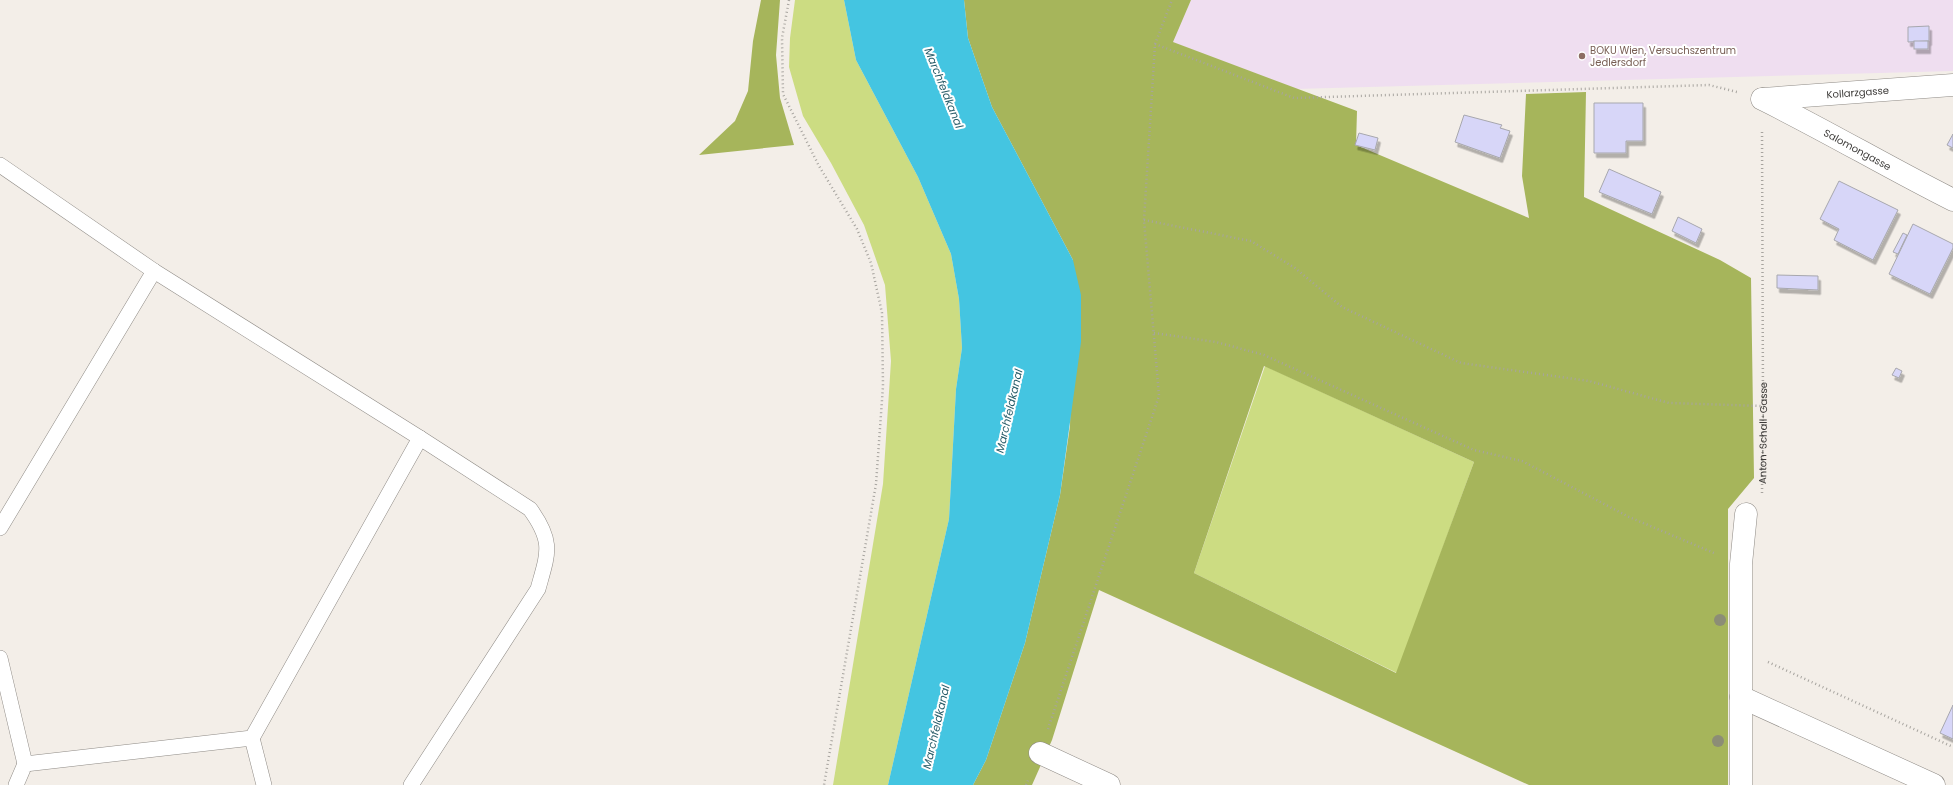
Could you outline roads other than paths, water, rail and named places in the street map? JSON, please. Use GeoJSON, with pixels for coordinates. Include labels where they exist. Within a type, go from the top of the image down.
{"type":"FeatureCollection","features":[{"type":"Feature","properties":{"kind":"street","name":"Kollarzgasse"},"geometry":{"type":"LineString","coordinates":[[1762,99],[1953,85]]}},
{"type":"Feature","properties":{"kind":"street","name":"Salomongasse"},"geometry":{"type":"LineString","coordinates":[[1762,99],[1820,128],[1953,200]]}},
{"type":"Feature","properties":{"kind":"street"},"geometry":{"type":"LineString","coordinates":[[1741,785],[1741,564],[1746,514]]}},
{"type":"Feature","properties":{"kind":"street"},"geometry":{"type":"LineString","coordinates":[[1741,697],[1934,785]]}},
{"type":"Feature","properties":{"kind":"street"},"geometry":{"type":"LineString","coordinates":[[1040,753],[1109,785]]}},
{"type":"Feature","properties":{"kind":"lane"},"geometry":{"type":"LineString","coordinates":[[0,166],[154,271],[420,438],[530,510],[543,527],[548,553],[538,589],[411,785]]}},
{"type":"Feature","properties":{"kind":"lane"},"geometry":{"type":"LineString","coordinates":[[0,528],[154,271]]}},
{"type":"Feature","properties":{"kind":"lane"},"geometry":{"type":"LineString","coordinates":[[264,785],[252,738],[420,438]]}},
{"type":"Feature","properties":{"kind":"lane"},"geometry":{"type":"LineString","coordinates":[[0,658],[25,764],[16,785]]}},
{"type":"Feature","properties":{"kind":"lane"},"geometry":{"type":"LineString","coordinates":[[25,764],[252,738]]}},
{"type":"Feature","properties":{"kind":"water","name":"Marchfeldkanal"},"geometry":{"type":"Polygon","coordinates":[[[844,0],[964,0],[968,38],[992,107],[1073,260],[1081,295],[1081,342],[1060,495],[1025,643],[986,760],[973,785],[888,785],[949,519],[956,389],[962,348],[959,299],[951,254],[918,177],[856,60],[844,0]]]}},
{"type":"Feature","properties":{"kind":"place","name":"BOKU Wien, Versuchszentrum Jedlersdorf"},"geometry":{"type":"Point","coordinates":[1582,56]}}]}
